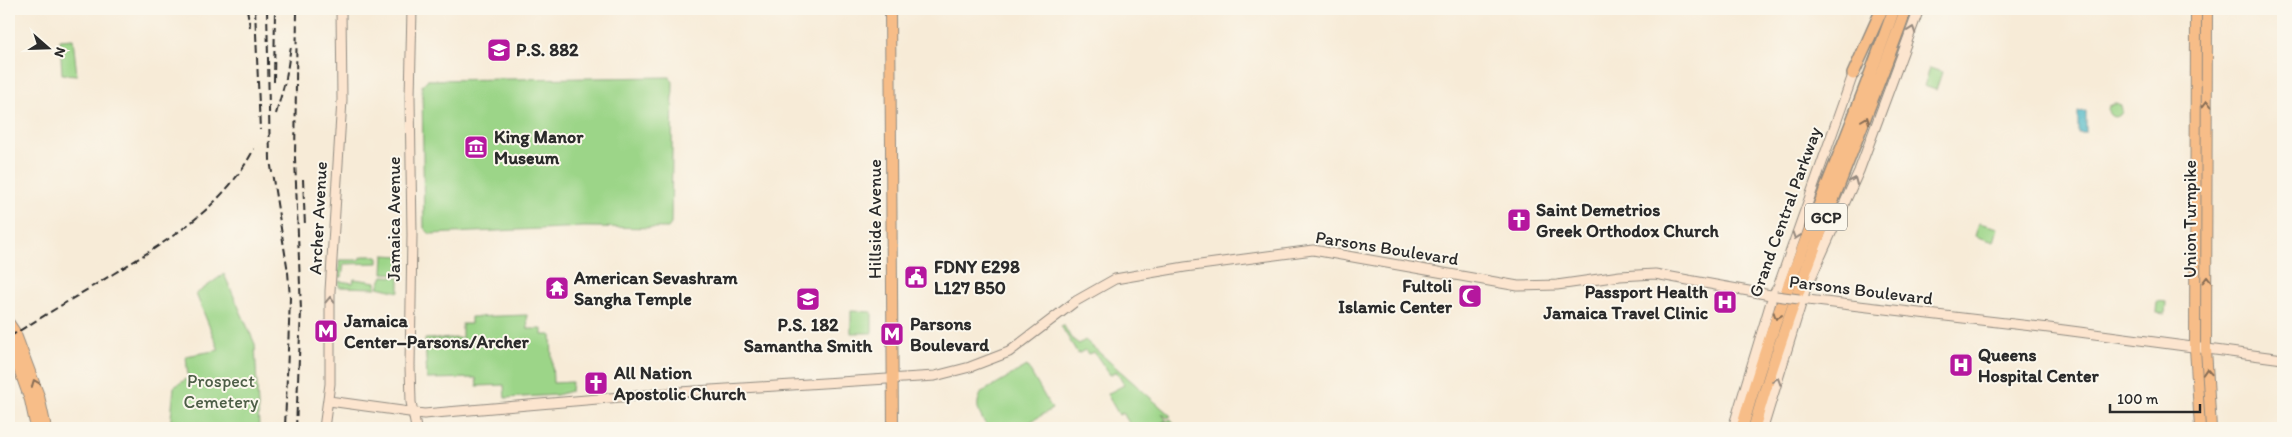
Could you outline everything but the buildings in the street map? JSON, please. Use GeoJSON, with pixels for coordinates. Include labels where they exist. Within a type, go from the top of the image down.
{"type":"FeatureCollection","features":[{"type":"Feature","properties":{"kind":"highway"},"geometry":{"type":"LineString","coordinates":[[1853,74],[1882,9]]}},
{"type":"Feature","properties":{"kind":"highway","name":"Grand Central Parkway"},"geometry":{"type":"LineString","coordinates":[[1742,428],[1786,290],[1894,9]]}},
{"type":"Feature","properties":{"kind":"highway","name":"GCP"},"geometry":{"type":"LineString","coordinates":[[1754,428],[1799,285],[1863,128],[1906,9]]}},
{"type":"Feature","properties":{"kind":"main road","name":"Hillside Avenue"},"geometry":{"type":"LineString","coordinates":[[890,9],[893,428]]}},
{"type":"Feature","properties":{"kind":"main road","name":"Union Turnpike"},"geometry":{"type":"LineString","coordinates":[[2196,9],[2201,349],[2211,428]]}},
{"type":"Feature","properties":{"kind":"main road","name":"Union Turnpike"},"geometry":{"type":"LineString","coordinates":[[2200,428],[2207,9]]}},
{"type":"Feature","properties":{"kind":"main road"},"geometry":{"type":"LineString","coordinates":[[9,323],[15,332],[38,391],[46,428]]}},
{"type":"Feature","properties":{"kind":"main road"},"geometry":{"type":"LineString","coordinates":[[9,341],[30,400],[36,428]]}},
{"type":"Feature","properties":{"kind":"street","name":"Archer Avenue"},"geometry":{"type":"LineString","coordinates":[[324,428],[329,401],[332,243],[342,100],[341,9]]}},
{"type":"Feature","properties":{"kind":"street","name":"Jamaica Avenue"},"geometry":{"type":"LineString","coordinates":[[412,9],[410,97],[412,235],[410,402],[416,428]]}},
{"type":"Feature","properties":{"kind":"street","name":"Grand Central Parkway"},"geometry":{"type":"LineString","coordinates":[[1732,428],[1774,295],[1876,9]]}},
{"type":"Feature","properties":{"kind":"street"},"geometry":{"type":"LineString","coordinates":[[1763,428],[1801,299],[1859,171],[1919,9]]}},
{"type":"Feature","properties":{"kind":"street","name":"Parsons Boulevard"},"geometry":{"type":"LineString","coordinates":[[329,401],[413,413],[460,412],[665,393],[942,374],[970,367],[1009,352],[1076,301],[1115,279],[1185,267],[1313,250],[1518,286],[1557,285],[1620,276],[1655,274],[1801,299],[2283,359]]}},
{"type":"Feature","properties":{"kind":"green space"},"geometry":{"type":"Polygon","coordinates":[[[73,39],[77,75],[62,74],[60,40],[73,39]]]}},
{"type":"Feature","properties":{"kind":"green space"},"geometry":{"type":"Polygon","coordinates":[[[1930,68],[1942,72],[1936,90],[1924,86],[1930,68]]]}},
{"type":"Feature","properties":{"kind":"green space"},"geometry":{"type":"Polygon","coordinates":[[[670,77],[673,82],[671,224],[668,228],[584,227],[430,234],[424,228],[422,85],[427,80],[670,77]]]}},
{"type":"Feature","properties":{"kind":"green space"},"geometry":{"type":"Polygon","coordinates":[[[2112,103],[2118,103],[2122,110],[2118,117],[2112,117],[2108,113],[2108,107],[2112,103]]]}},
{"type":"Feature","properties":{"kind":"green space"},"geometry":{"type":"Polygon","coordinates":[[[1979,223],[1998,228],[1994,242],[1975,236],[1979,223]]]}},
{"type":"Feature","properties":{"kind":"green space"},"geometry":{"type":"Polygon","coordinates":[[[384,255],[400,256],[399,274],[383,273],[384,255]]]}},
{"type":"Feature","properties":{"kind":"green space"},"geometry":{"type":"Polygon","coordinates":[[[363,256],[378,256],[378,263],[344,264],[342,277],[339,277],[339,260],[358,260],[363,256]]]}},
{"type":"Feature","properties":{"kind":"green space","name":"Prospect Cemetery"},"geometry":{"type":"Polygon","coordinates":[[[224,274],[255,344],[259,428],[170,428],[174,387],[188,378],[186,356],[219,350],[196,294],[224,274]]]}},
{"type":"Feature","properties":{"kind":"green space"},"geometry":{"type":"Polygon","coordinates":[[[383,276],[399,277],[399,292],[378,287],[383,276]]]}},
{"type":"Feature","properties":{"kind":"green space"},"geometry":{"type":"Polygon","coordinates":[[[354,279],[376,282],[376,288],[339,287],[339,281],[353,283],[354,279]]]}},
{"type":"Feature","properties":{"kind":"green space"},"geometry":{"type":"Polygon","coordinates":[[[2157,301],[2166,302],[2165,314],[2156,313],[2157,301]]]}},
{"type":"Feature","properties":{"kind":"green space"},"geometry":{"type":"Polygon","coordinates":[[[851,311],[872,312],[872,333],[851,333],[851,311]]]}},
{"type":"Feature","properties":{"kind":"green space"},"geometry":{"type":"Polygon","coordinates":[[[527,315],[528,329],[542,329],[542,335],[551,335],[553,383],[572,382],[571,391],[557,395],[505,398],[504,385],[477,386],[476,378],[427,379],[425,339],[462,338],[462,324],[471,324],[471,317],[527,315]]]}},
{"type":"Feature","properties":{"kind":"green space"},"geometry":{"type":"Polygon","coordinates":[[[1063,324],[1071,338],[1079,344],[1085,340],[1171,416],[1167,418],[1162,413],[1166,420],[1158,425],[1171,419],[1176,428],[1132,428],[1123,413],[1119,415],[1107,394],[1124,385],[1116,371],[1110,375],[1094,352],[1088,354],[1085,350],[1078,354],[1061,326],[1063,324]]]}},
{"type":"Feature","properties":{"kind":"green space"},"geometry":{"type":"Polygon","coordinates":[[[1027,366],[1052,409],[1020,428],[988,428],[980,415],[978,407],[979,397],[982,392],[1027,366]]]}},
{"type":"Feature","properties":{"kind":"water"},"geometry":{"type":"Polygon","coordinates":[[[2086,111],[2086,133],[2078,133],[2078,112],[2086,111]]]}},
{"type":"Feature","properties":{"kind":"railway"},"geometry":{"type":"LineString","coordinates":[[247,9],[250,27]]}},
{"type":"Feature","properties":{"kind":"railway"},"geometry":{"type":"LineString","coordinates":[[255,9],[260,130]]}},
{"type":"Feature","properties":{"kind":"railway"},"geometry":{"type":"LineString","coordinates":[[267,9],[270,160],[288,272],[290,298],[285,428]]}},
{"type":"Feature","properties":{"kind":"railway"},"geometry":{"type":"LineString","coordinates":[[274,82],[275,9]]}},
{"type":"Feature","properties":{"kind":"railway"},"geometry":{"type":"LineString","coordinates":[[296,428],[301,311],[295,158],[297,9]]}},
{"type":"Feature","properties":{"kind":"railway"},"geometry":{"type":"LineString","coordinates":[[276,114],[286,78],[291,46]]}},
{"type":"Feature","properties":{"kind":"railway"},"geometry":{"type":"LineString","coordinates":[[9,337],[154,248],[193,221],[227,189],[254,149]]}},
{"type":"Feature","properties":{"kind":"railway"},"geometry":{"type":"LineString","coordinates":[[303,179],[305,226]]}},
{"type":"Feature","properties":{"kind":"place","name":"P.S. 882"},"geometry":{"type":"Point","coordinates":[499,50]}},
{"type":"Feature","properties":{"kind":"place","name":"King Manor Museum"},"geometry":{"type":"Point","coordinates":[476,147]}},
{"type":"Feature","properties":{"kind":"place","name":"Saint Demetrios Greek Orthodox Church"},"geometry":{"type":"Point","coordinates":[1519,220]}},
{"type":"Feature","properties":{"kind":"place","name":"FDNY E298 L127 B50"},"geometry":{"type":"Point","coordinates":[916,277]}},
{"type":"Feature","properties":{"kind":"place","name":"American Sevashram Sangha Temple"},"geometry":{"type":"Point","coordinates":[557,288]}},
{"type":"Feature","properties":{"kind":"place","name":"Fultoli Islamic Center"},"geometry":{"type":"Point","coordinates":[1470,296]}},
{"type":"Feature","properties":{"kind":"place","name":"P.S. 182 Samantha Smith"},"geometry":{"type":"Point","coordinates":[808,299]}},
{"type":"Feature","properties":{"kind":"place","name":"Passport Health Jamaica Travel Clinic"},"geometry":{"type":"Point","coordinates":[1725,302]}},
{"type":"Feature","properties":{"kind":"place","name":"Jamaica Center–Parsons/Archer"},"geometry":{"type":"Point","coordinates":[326,331]}},
{"type":"Feature","properties":{"kind":"place","name":"Parsons Boulevard"},"geometry":{"type":"Point","coordinates":[892,334]}},
{"type":"Feature","properties":{"kind":"place","name":"Queens Hospital Center"},"geometry":{"type":"Point","coordinates":[1961,365]}},
{"type":"Feature","properties":{"kind":"place","name":"All Nation Apostolic Church"},"geometry":{"type":"Point","coordinates":[596,383]}}]}
